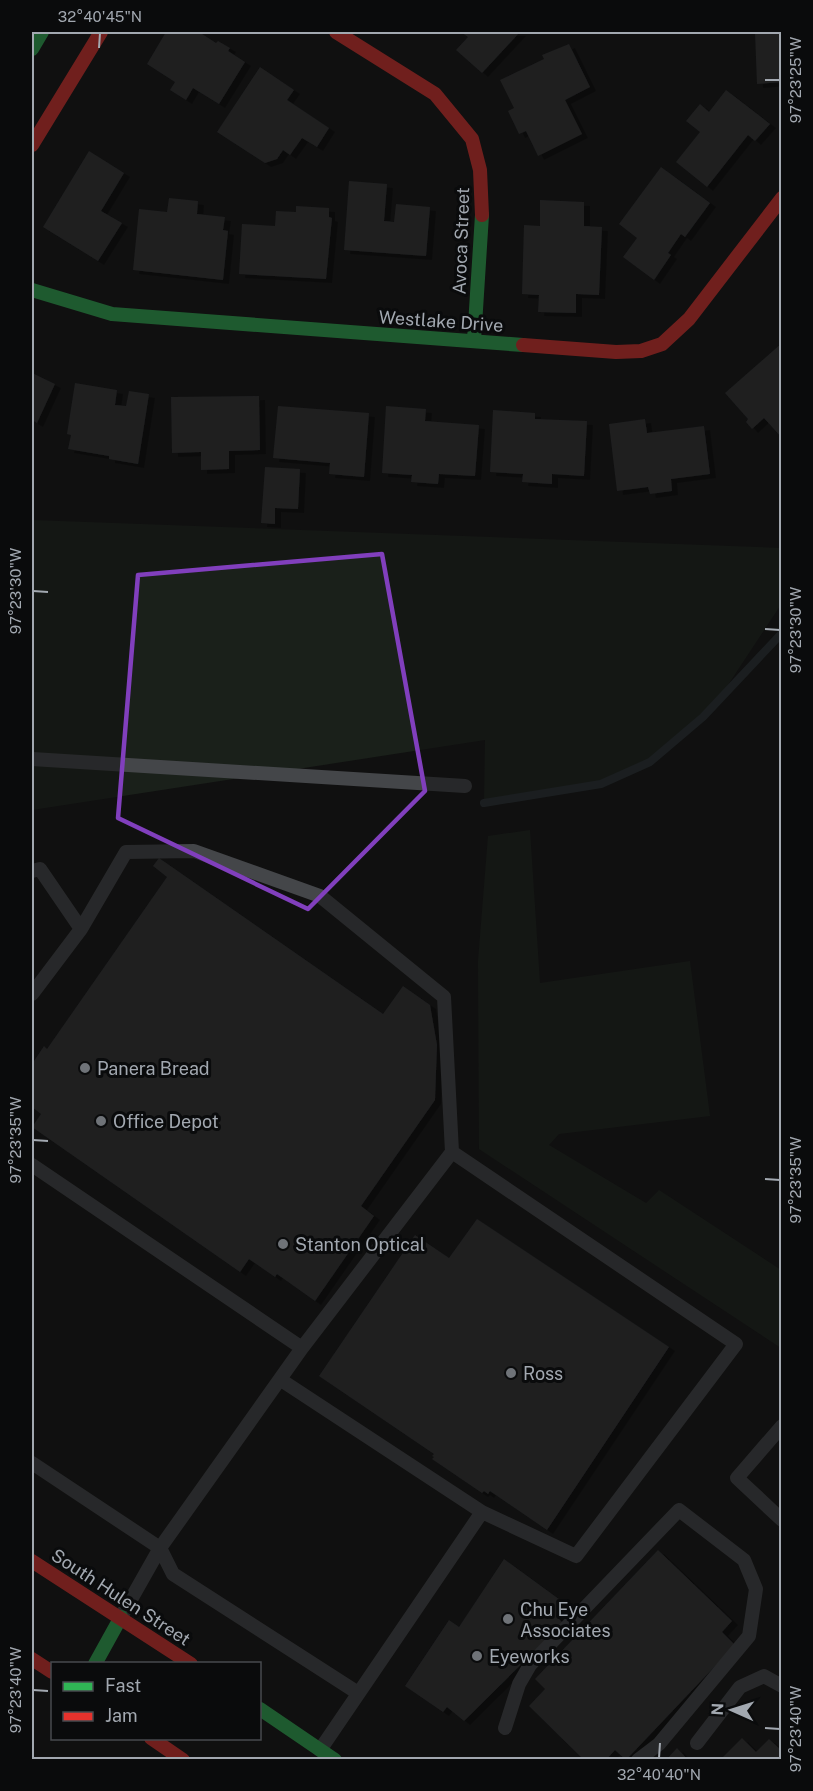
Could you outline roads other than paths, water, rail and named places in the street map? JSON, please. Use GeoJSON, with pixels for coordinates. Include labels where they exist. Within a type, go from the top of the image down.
{"type":"FeatureCollection","features":[{"type":"Feature","properties":{"kind":"main road"},"geometry":{"type":"LineString","coordinates":[[32,49],[42,32]]}},
{"type":"Feature","properties":{"kind":"main road"},"geometry":{"type":"LineString","coordinates":[[32,145],[101,32]]}},
{"type":"Feature","properties":{"kind":"main road","name":"Avoca Street"},"geometry":{"type":"LineString","coordinates":[[336,32],[435,94],[472,139],[480,170],[482,217],[474,341]]}},
{"type":"Feature","properties":{"kind":"main road","name":"Westlake Drive"},"geometry":{"type":"LineString","coordinates":[[32,290],[112,314],[616,352],[641,351],[662,344],[689,319],[782,198]]}},
{"type":"Feature","properties":{"kind":"main road","name":"South Hulen Street"},"geometry":{"type":"LineString","coordinates":[[32,1561],[188,1662]]}},
{"type":"Feature","properties":{"kind":"main road"},"geometry":{"type":"LineString","coordinates":[[96,1662],[121,1617]]}},
{"type":"Feature","properties":{"kind":"main road"},"geometry":{"type":"LineString","coordinates":[[32,1659],[51,1671]]}},
{"type":"Feature","properties":{"kind":"main road"},"geometry":{"type":"LineString","coordinates":[[261,1710],[335,1760]]}},
{"type":"Feature","properties":{"kind":"main road"},"geometry":{"type":"LineString","coordinates":[[155,1740],[183,1760]]}},
{"type":"Feature","properties":{"kind":"lane"},"geometry":{"type":"LineString","coordinates":[[32,759],[465,786]]}},
{"type":"Feature","properties":{"kind":"lane"},"geometry":{"type":"LineString","coordinates":[[32,994],[81,929],[126,852],[194,851],[320,896],[444,997],[452,1152],[303,1348],[160,1548],[121,1617]]}},
{"type":"Feature","properties":{"kind":"lane"},"geometry":{"type":"LineString","coordinates":[[32,871],[40,869],[81,929]]}},
{"type":"Feature","properties":{"kind":"lane"},"geometry":{"type":"LineString","coordinates":[[281,1380],[483,1512],[576,1556],[735,1344],[452,1152]]}},
{"type":"Feature","properties":{"kind":"lane"},"geometry":{"type":"LineString","coordinates":[[32,1165],[303,1348]]}},
{"type":"Feature","properties":{"kind":"lane"},"geometry":{"type":"LineString","coordinates":[[782,1426],[737,1478],[782,1520]]}},
{"type":"Feature","properties":{"kind":"lane"},"geometry":{"type":"LineString","coordinates":[[32,1463],[160,1548],[173,1575],[358,1693]]}},
{"type":"Feature","properties":{"kind":"lane"},"geometry":{"type":"LineString","coordinates":[[505,1728],[519,1684],[530,1665],[679,1510],[744,1560],[756,1589],[749,1636],[659,1744],[638,1760]]}},
{"type":"Feature","properties":{"kind":"lane"},"geometry":{"type":"LineString","coordinates":[[320,1750],[483,1512]]}},
{"type":"Feature","properties":{"kind":"lane"},"geometry":{"type":"LineString","coordinates":[[697,1743],[740,1687],[764,1676],[782,1686]]}},
{"type":"Feature","properties":{"kind":"waterway"},"geometry":{"type":"LineString","coordinates":[[484,803],[601,784],[650,762],[703,717],[782,633]]}},
{"type":"Feature","properties":{"kind":"place","name":"Panera Bread"},"geometry":{"type":"Point","coordinates":[85,1068]}},
{"type":"Feature","properties":{"kind":"place","name":"Office Depot"},"geometry":{"type":"Point","coordinates":[101,1121]}},
{"type":"Feature","properties":{"kind":"place","name":"Stanton Optical"},"geometry":{"type":"Point","coordinates":[283,1244]}},
{"type":"Feature","properties":{"kind":"place","name":"Ross"},"geometry":{"type":"Point","coordinates":[511,1373]}},
{"type":"Feature","properties":{"kind":"place","name":"Chu Eye Associates"},"geometry":{"type":"Point","coordinates":[508,1619]}},
{"type":"Feature","properties":{"kind":"place","name":"Eyeworks"},"geometry":{"type":"Point","coordinates":[477,1656]}}]}
